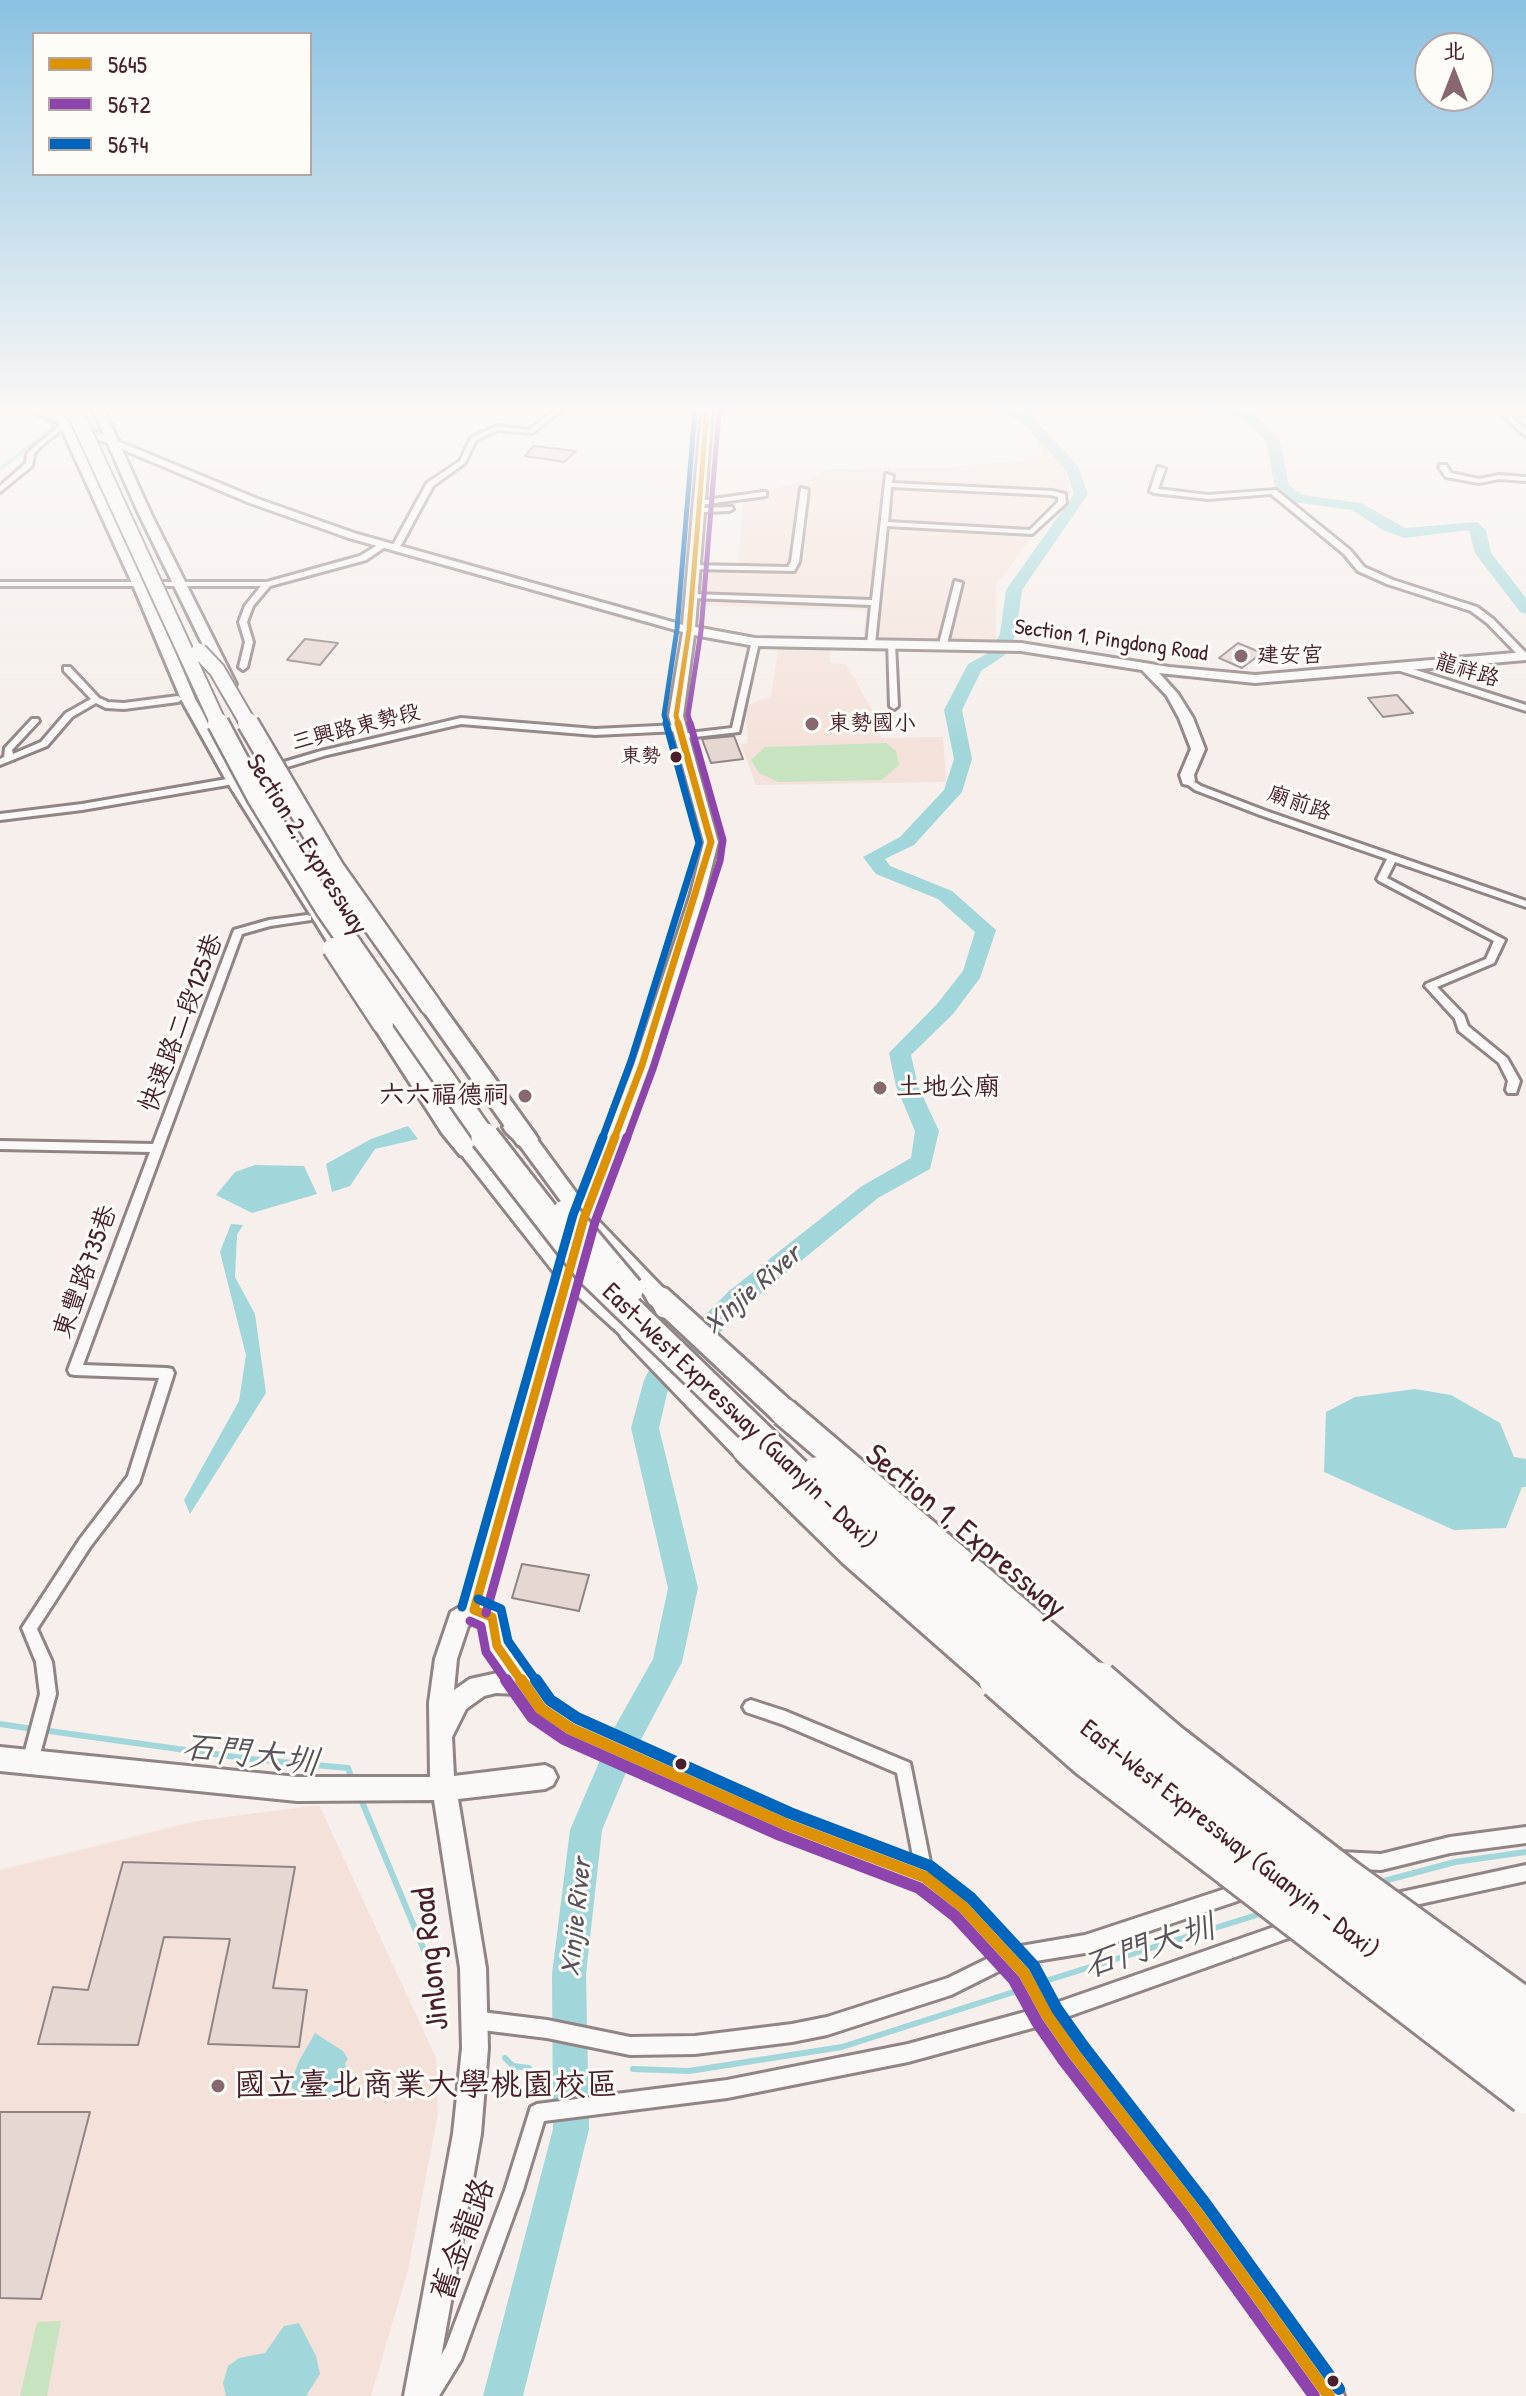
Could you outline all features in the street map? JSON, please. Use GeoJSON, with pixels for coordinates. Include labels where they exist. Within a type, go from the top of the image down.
{"type":"FeatureCollection","features":[{"type":"Feature","properties":{"kind":"highway","name":"East-West Expressway (Guanyin - Daxi)"},"geometry":{"type":"LineString","coordinates":[[122,522],[192,652],[319,870],[445,1060],[540,1184],[629,1291],[741,1405],[1047,1667],[1302,1869],[1526,2039]]}},
{"type":"Feature","properties":{"kind":"highway","name":"East-West Expressway (Guanyin - Daxi)"},"geometry":{"type":"LineString","coordinates":[[135,522],[230,746],[326,909],[485,1137],[589,1271],[907,1579],[1115,1753],[1526,2072]]}},
{"type":"Feature","properties":{"kind":"highway"},"geometry":{"type":"LineString","coordinates":[[192,652],[217,670],[334,869],[526,1139]]}},
{"type":"Feature","properties":{"kind":"highway"},"geometry":{"type":"LineString","coordinates":[[192,652],[201,711],[312,916],[450,1127],[468,1149]]}},
{"type":"Feature","properties":{"kind":"highway"},"geometry":{"type":"LineString","coordinates":[[668,1307],[706,1345],[1170,1741],[1349,1879],[1526,2007]]}},
{"type":"Feature","properties":{"kind":"highway"},"geometry":{"type":"LineString","coordinates":[[640,1338],[746,1449],[852,1553],[1087,1759],[1526,2096]]}},
{"type":"Feature","properties":{"kind":"main road","name":"Section 2, Expressway"},"geometry":{"type":"LineString","coordinates":[[112,522],[188,699],[234,780],[316,913],[461,1129],[468,1149],[567,1274]]}},
{"type":"Feature","properties":{"kind":"main road","name":"Section 2, Expressway"},"geometry":{"type":"LineString","coordinates":[[150,522],[270,769],[323,864],[494,1110],[526,1139],[584,1218]]}},
{"type":"Feature","properties":{"kind":"main road"},"geometry":{"type":"LineString","coordinates":[[584,1218],[668,1307]]}},
{"type":"Feature","properties":{"kind":"main road"},"geometry":{"type":"LineString","coordinates":[[567,1274],[640,1338]]}},
{"type":"Feature","properties":{"kind":"main road","name":"Section 1, Expressway"},"geometry":{"type":"LineString","coordinates":[[706,1345],[755,1401],[934,1555],[1370,1904]]}},
{"type":"Feature","properties":{"kind":"main road"},"geometry":{"type":"LineString","coordinates":[[678,1376],[948,1635],[1261,1888],[1526,2084]]}},
{"type":"Feature","properties":{"kind":"main road"},"geometry":{"type":"LineString","coordinates":[[1370,1904],[1526,2025]]}},
{"type":"Feature","properties":{"kind":"street","name":"Section 1, Pingdong Road"},"geometry":{"type":"LineString","coordinates":[[317,522],[390,546],[689,630],[755,642],[982,644],[1021,647],[1218,677],[1255,679],[1525,656]]}},
{"type":"Feature","properties":{"kind":"street"},"geometry":{"type":"LineString","coordinates":[[0,584],[267,584],[371,555],[390,546],[406,522]]}},
{"type":"Feature","properties":{"kind":"street"},"geometry":{"type":"LineString","coordinates":[[697,522],[689,630],[680,678],[679,732],[711,842],[708,859],[642,1065],[584,1218],[474,1610],[492,1617],[497,1646],[541,1709],[571,1729],[785,1824],[925,1877],[963,1907],[1013,1961],[1131,2130],[1195,2210],[1329,2396]]}},
{"type":"Feature","properties":{"kind":"street"},"geometry":{"type":"LineString","coordinates":[[694,567],[791,569],[795,562],[800,522]]}},
{"type":"Feature","properties":{"kind":"street"},"geometry":{"type":"LineString","coordinates":[[871,644],[885,524],[1032,532],[1043,522]]}},
{"type":"Feature","properties":{"kind":"street"},"geometry":{"type":"LineString","coordinates":[[1310,522],[1347,552],[1361,569],[1390,582],[1474,609],[1525,656]]}},
{"type":"Feature","properties":{"kind":"street"},"geometry":{"type":"LineString","coordinates":[[943,644],[958,583]]}},
{"type":"Feature","properties":{"kind":"street"},"geometry":{"type":"LineString","coordinates":[[243,667],[249,642],[243,622],[249,606],[267,584]]}},
{"type":"Feature","properties":{"kind":"street"},"geometry":{"type":"LineString","coordinates":[[692,596],[875,603]]}},
{"type":"Feature","properties":{"kind":"street","name":"三興路東勢段"},"geometry":{"type":"LineString","coordinates":[[0,817],[82,807],[234,780],[324,753],[461,721],[504,722],[595,732],[736,730],[755,642]]}},
{"type":"Feature","properties":{"kind":"street"},"geometry":{"type":"LineString","coordinates":[[891,644],[894,706]]}},
{"type":"Feature","properties":{"kind":"street","name":"廟前路"},"geometry":{"type":"LineString","coordinates":[[1145,666],[1172,694],[1186,718],[1198,749],[1187,775],[1188,781],[1198,788],[1526,904]]}},
{"type":"Feature","properties":{"kind":"street","name":"龍祥路"},"geometry":{"type":"LineString","coordinates":[[1397,667],[1526,708]]}},
{"type":"Feature","properties":{"kind":"street"},"geometry":{"type":"LineString","coordinates":[[67,669],[96,700],[106,705],[124,706],[178,699]]}},
{"type":"Feature","properties":{"kind":"street"},"geometry":{"type":"LineString","coordinates":[[4,759],[44,744],[69,715],[96,700]]}},
{"type":"Feature","properties":{"kind":"street"},"geometry":{"type":"LineString","coordinates":[[4,759],[8,750],[35,721]]}},
{"type":"Feature","properties":{"kind":"street"},"geometry":{"type":"LineString","coordinates":[[1393,857],[1382,879],[1500,940],[1490,961],[1430,986],[1460,1018],[1463,1028],[1503,1061],[1514,1081],[1512,1090]]}},
{"type":"Feature","properties":{"kind":"street","name":"快速路二段125巷"},"geometry":{"type":"LineString","coordinates":[[157,1148],[238,932],[269,923],[307,918]]}},
{"type":"Feature","properties":{"kind":"street"},"geometry":{"type":"LineString","coordinates":[[0,1145],[157,1148]]}},
{"type":"Feature","properties":{"kind":"street","name":"東豐路735巷"},"geometry":{"type":"LineString","coordinates":[[30,1762],[48,1694],[44,1662],[29,1628],[85,1543],[134,1479],[167,1373],[75,1370],[157,1148]]}},
{"type":"Feature","properties":{"kind":"street","name":"Jinlong Road"},"geometry":{"type":"LineString","coordinates":[[419,2396],[467,2134],[475,2048],[473,1968],[440,1763],[441,1703],[446,1659],[459,1619],[474,1610]]}},
{"type":"Feature","properties":{"kind":"street"},"geometry":{"type":"LineString","coordinates":[[441,1735],[458,1701],[478,1687],[496,1682],[524,1684]]}},
{"type":"Feature","properties":{"kind":"street"},"geometry":{"type":"LineString","coordinates":[[751,1707],[904,1768],[925,1877]]}},
{"type":"Feature","properties":{"kind":"street"},"geometry":{"type":"LineString","coordinates":[[0,1759],[297,1789],[444,1789],[545,1777]]}},
{"type":"Feature","properties":{"kind":"street"},"geometry":{"type":"LineString","coordinates":[[474,2020],[547,2029],[630,2046],[695,2045],[804,2031],[951,1986],[1013,1961],[1085,1944],[1323,1869],[1381,1862],[1450,1845],[1526,1835]]}},
{"type":"Feature","properties":{"kind":"street"},"geometry":{"type":"LineString","coordinates":[[1046,2011],[1307,1922],[1370,1904],[1526,1873]]}},
{"type":"Feature","properties":{"kind":"street","name":"舊金龍路"},"geometry":{"type":"LineString","coordinates":[[427,2396],[454,2353],[514,2190],[537,2113],[727,2089],[908,2053],[1046,2011]]}},
{"type":"Feature","properties":{"kind":"shaded area"},"geometry":{"type":"Polygon","coordinates":[[[741,522],[1046,522],[996,586],[996,641],[863,640],[866,610],[701,606],[697,564],[738,564],[741,522]]]}},
{"type":"Feature","properties":{"kind":"shaded area","name":"東勢國小"},"geometry":{"type":"Polygon","coordinates":[[[779,645],[830,647],[830,663],[846,664],[872,710],[881,738],[943,737],[946,782],[756,785],[741,744],[748,743],[746,706],[771,696],[779,645]]]}},
{"type":"Feature","properties":{"kind":"shaded area","name":"國立臺北商業大學桃園校區"},"geometry":{"type":"Polygon","coordinates":[[[319,1805],[436,2058],[438,2114],[408,2270],[371,2396],[0,2396],[0,1870],[196,1821],[319,1805]]]}},
{"type":"Feature","properties":{"kind":"green space"},"geometry":{"type":"Polygon","coordinates":[[[886,743],[896,751],[899,765],[882,780],[778,782],[759,773],[751,760],[765,747],[886,743]]]}},
{"type":"Feature","properties":{"kind":"green space"},"geometry":{"type":"Polygon","coordinates":[[[61,2321],[47,2396],[20,2396],[37,2322],[61,2321]]]}},
{"type":"Feature","properties":{"kind":"water"},"geometry":{"type":"Polygon","coordinates":[[[408,1126],[418,1139],[375,1149],[350,1186],[332,1192],[326,1164],[371,1139],[408,1126]]]}},
{"type":"Feature","properties":{"kind":"water"},"geometry":{"type":"Polygon","coordinates":[[[255,1165],[304,1166],[317,1194],[252,1213],[216,1195],[235,1172],[255,1165]]]}},
{"type":"Feature","properties":{"kind":"water"},"geometry":{"type":"Polygon","coordinates":[[[231,1224],[243,1225],[237,1235],[235,1277],[255,1314],[266,1393],[190,1514],[184,1500],[239,1401],[246,1355],[220,1252],[231,1224]]]}},
{"type":"Feature","properties":{"kind":"water"},"geometry":{"type":"Polygon","coordinates":[[[1415,1389],[1451,1395],[1500,1423],[1514,1457],[1526,1459],[1526,1487],[1522,1487],[1506,1528],[1454,1530],[1324,1472],[1326,1412],[1355,1397],[1415,1389]]]}},
{"type":"Feature","properties":{"kind":"water"},"geometry":{"type":"Polygon","coordinates":[[[315,2033],[343,2051],[348,2059],[345,2063],[351,2082],[341,2098],[334,2100],[303,2095],[292,2088],[291,2082],[299,2061],[315,2033]]]}},
{"type":"Feature","properties":{"kind":"water"},"geometry":{"type":"Polygon","coordinates":[[[299,2323],[316,2356],[320,2374],[306,2396],[226,2396],[223,2383],[228,2366],[239,2358],[265,2353],[284,2326],[299,2323]]]}},
{"type":"Feature","properties":{"kind":"building"},"geometry":{"type":"Polygon","coordinates":[[[305,639],[338,643],[320,665],[287,660],[305,639]]]}},
{"type":"Feature","properties":{"kind":"building","name":"建安宮"},"geometry":{"type":"Polygon","coordinates":[[[1238,643],[1262,653],[1242,668],[1219,658],[1238,643]]]}},
{"type":"Feature","properties":{"kind":"building"},"geometry":{"type":"Polygon","coordinates":[[[1397,695],[1413,713],[1383,717],[1368,698],[1397,695]]]}},
{"type":"Feature","properties":{"kind":"building"},"geometry":{"type":"Polygon","coordinates":[[[734,736],[743,759],[711,763],[702,739],[734,736]]]}},
{"type":"Feature","properties":{"kind":"building"},"geometry":{"type":"Polygon","coordinates":[[[522,1564],[589,1575],[579,1611],[512,1598],[522,1564]]]}},
{"type":"Feature","properties":{"kind":"building"},"geometry":{"type":"Polygon","coordinates":[[[123,1862],[295,1867],[273,1988],[307,1990],[299,2047],[208,2044],[230,1939],[164,1937],[138,2045],[38,2044],[53,1987],[88,1990],[123,1862]]]}},
{"type":"Feature","properties":{"kind":"building"},"geometry":{"type":"Polygon","coordinates":[[[0,2112],[90,2112],[41,2299],[0,2298],[0,2112]]]}},
{"type":"Feature","properties":{"kind":"waterway","name":"Xinjie River"},"geometry":{"type":"LineString","coordinates":[[503,2396],[571,2129],[569,1974],[586,1830],[624,1741],[667,1662],[683,1588],[645,1428],[657,1380],[738,1298],[870,1192],[922,1163],[927,1131],[907,1086],[900,1053],[945,1009],[973,973],[986,930],[945,895],[883,870],[873,857],[907,841],[953,792],[963,759],[953,710],[974,668],[997,655],[1008,634],[1014,590],[1062,522]]}},
{"type":"Feature","properties":{"kind":"waterway"},"geometry":{"type":"LineString","coordinates":[[1380,522],[1404,533],[1472,525],[1478,530],[1483,553],[1526,609]]}},
{"type":"Feature","properties":{"kind":"waterway","name":"石門大圳"},"geometry":{"type":"LineString","coordinates":[[0,1724],[33,1729]]}},
{"type":"Feature","properties":{"kind":"waterway","name":"石門大圳"},"geometry":{"type":"LineString","coordinates":[[42,1730],[250,1759],[348,1768],[353,1782]]}},
{"type":"Feature","properties":{"kind":"waterway","name":"石門大圳"},"geometry":{"type":"LineString","coordinates":[[360,1797],[444,1998]]}},
{"type":"Feature","properties":{"kind":"waterway","name":"石門大圳"},"geometry":{"type":"LineString","coordinates":[[1380,1882],[1455,1862],[1526,1852]]}},
{"type":"Feature","properties":{"kind":"waterway","name":"石門大圳"},"geometry":{"type":"LineString","coordinates":[[1039,1983],[1263,1913]]}},
{"type":"Feature","properties":{"kind":"waterway","name":"石門大圳"},"geometry":{"type":"LineString","coordinates":[[633,2069],[689,2071],[842,2047],[1023,1989]]}},
{"type":"Feature","properties":{"kind":"waterway","name":"石門大圳"},"geometry":{"type":"LineString","coordinates":[[505,2058],[513,2066],[529,2068]]}},
{"type":"Feature","properties":{"kind":"transit line","name":"5674"},"geometry":{"type":"LineString","coordinates":[[462,1607],[573,1215],[631,1061],[699,843],[664,715],[677,629],[686,522]]}},
{"type":"Feature","properties":{"kind":"transit line","name":"5645"},"geometry":{"type":"LineString","coordinates":[[474,1610],[584,1218],[642,1065],[708,859],[711,842],[676,716],[689,630],[698,522]]}},
{"type":"Feature","properties":{"kind":"transit line","name":"5672"},"geometry":{"type":"LineString","coordinates":[[486,1613],[595,1222],[653,1069],[720,861],[723,840],[688,715],[701,631],[710,522]]}},
{"type":"Feature","properties":{"kind":"transit line","name":"5674"},"geometry":{"type":"LineString","coordinates":[[478,1599],[501,1609],[508,1641],[550,1700],[577,1718],[790,1813],[930,1866],[971,1898],[1034,1966],[1057,2009],[1084,2047],[1205,2203],[1339,2389]]}},
{"type":"Feature","properties":{"kind":"transit line","name":"5645"},"geometry":{"type":"LineString","coordinates":[[474,1610],[492,1617],[497,1646],[541,1709],[571,1729],[785,1824],[925,1877],[963,1907],[1024,1973],[1047,2015],[1074,2054],[1195,2210],[1329,2396]]}},
{"type":"Feature","properties":{"kind":"transit line","name":"5672"},"geometry":{"type":"LineString","coordinates":[[470,1621],[481,1626],[486,1652],[532,1717],[564,1739],[780,1835],[919,1888],[955,1916],[1014,1980],[1037,2022],[1064,2061],[1185,2217],[1314,2396]]}},
{"type":"Feature","properties":{"kind":"place","name":"建安宮"},"geometry":{"type":"Point","coordinates":[1241,656]}},
{"type":"Feature","properties":{"kind":"place","name":"東勢國小"},"geometry":{"type":"Point","coordinates":[812,724]}},
{"type":"Feature","properties":{"kind":"place","name":"東勢"},"geometry":{"type":"Point","coordinates":[676,757]}},
{"type":"Feature","properties":{"kind":"place","name":"土地公廟"},"geometry":{"type":"Point","coordinates":[880,1088]}},
{"type":"Feature","properties":{"kind":"place","name":"六六福德祠"},"geometry":{"type":"Point","coordinates":[525,1096]}},
{"type":"Feature","properties":{"kind":"place","name":"國立臺北商業大學桃園校區"},"geometry":{"type":"Point","coordinates":[218,2086]}}]}
